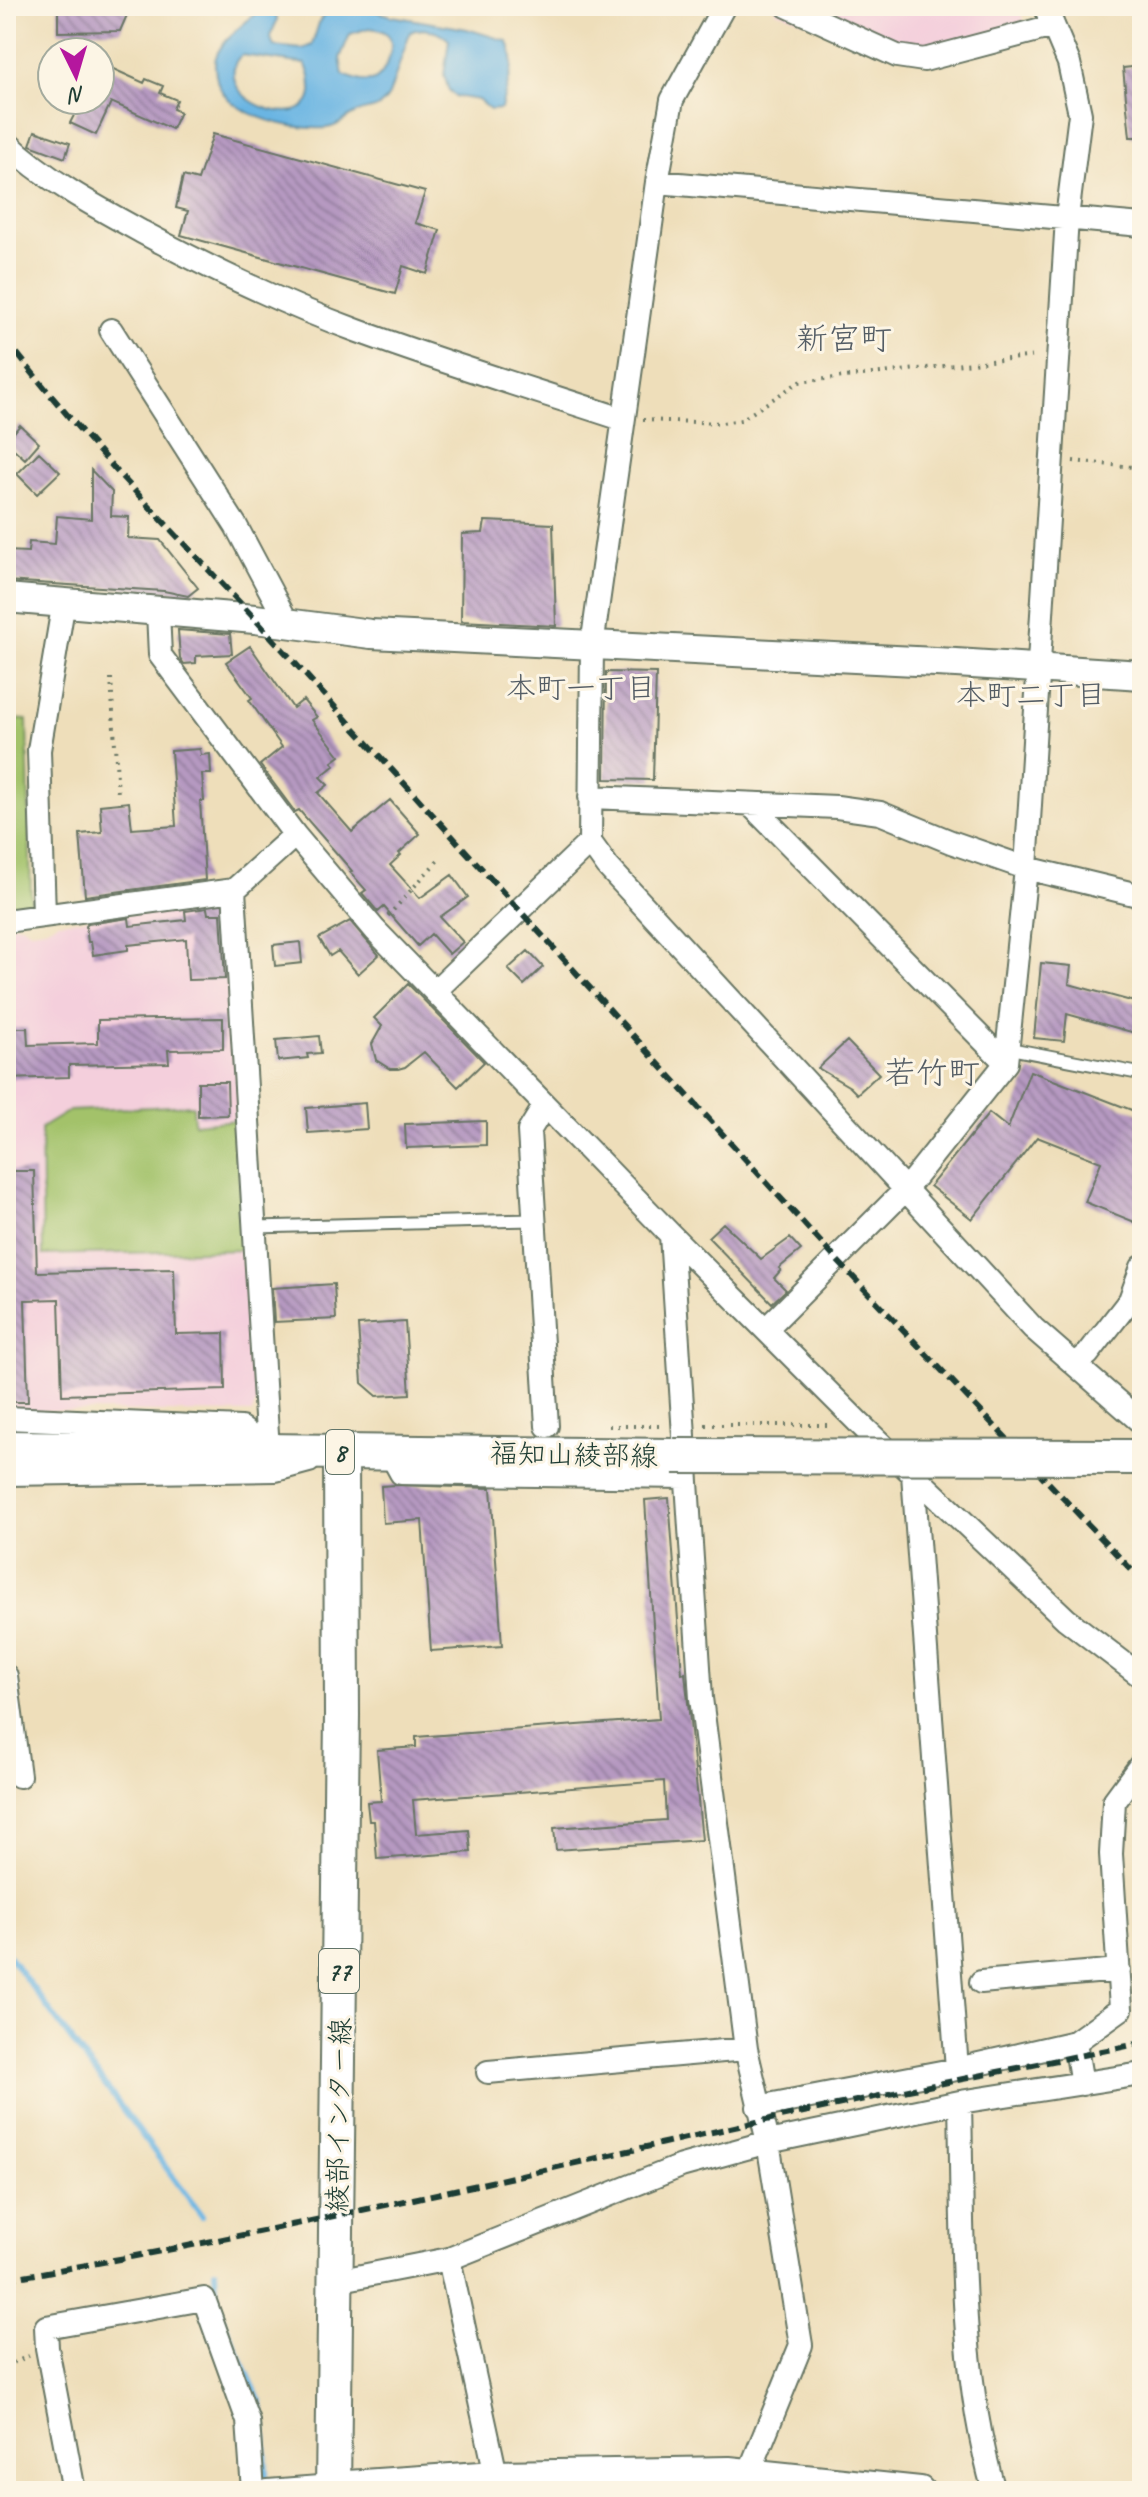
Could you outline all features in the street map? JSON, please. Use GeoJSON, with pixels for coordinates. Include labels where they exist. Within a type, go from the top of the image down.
{"type":"FeatureCollection","features":[{"type":"Feature","properties":{"kind":"main road","name":"福知山綾部線"},"geometry":{"type":"LineString","coordinates":[[6,1448],[389,1451],[680,1466],[1142,1457]]}},
{"type":"Feature","properties":{"kind":"main road","name":"綾部インター線"},"geometry":{"type":"LineString","coordinates":[[333,2489],[342,1715],[341,1452]]}},
{"type":"Feature","properties":{"kind":"street"},"geometry":{"type":"LineString","coordinates":[[724,6],[672,100],[657,182],[592,646],[590,842],[608,867],[1033,1328],[1142,1423]]}},
{"type":"Feature","properties":{"kind":"street"},"geometry":{"type":"LineString","coordinates":[[766,1329],[905,1190],[1007,1056],[1026,868],[1067,218],[1080,114],[1069,63],[1049,16],[924,60],[897,56],[787,6]]}},
{"type":"Feature","properties":{"kind":"street"},"geometry":{"type":"LineString","coordinates":[[6,142],[19,155],[101,210],[179,251],[304,309],[357,330],[622,419]]}},
{"type":"Feature","properties":{"kind":"street"},"geometry":{"type":"LineString","coordinates":[[657,182],[1142,225]]}},
{"type":"Feature","properties":{"kind":"street"},"geometry":{"type":"LineString","coordinates":[[111,330],[236,526],[287,622]]}},
{"type":"Feature","properties":{"kind":"street"},"geometry":{"type":"LineString","coordinates":[[6,598],[287,622],[371,634],[1142,675]]}},
{"type":"Feature","properties":{"kind":"street"},"geometry":{"type":"LineString","coordinates":[[44,915],[39,750],[64,601]]}},
{"type":"Feature","properties":{"kind":"street"},"geometry":{"type":"LineString","coordinates":[[158,612],[160,655],[295,835],[375,930],[671,1235],[913,1474],[1066,1619],[1142,1677]]}},
{"type":"Feature","properties":{"kind":"street"},"geometry":{"type":"LineString","coordinates":[[590,797],[837,807],[880,813],[1026,868],[1142,896]]}},
{"type":"Feature","properties":{"kind":"street"},"geometry":{"type":"LineString","coordinates":[[750,804],[1007,1056]]}},
{"type":"Feature","properties":{"kind":"street"},"geometry":{"type":"LineString","coordinates":[[6,921],[234,890],[295,835]]}},
{"type":"Feature","properties":{"kind":"street"},"geometry":{"type":"LineString","coordinates":[[435,991],[590,842]]}},
{"type":"Feature","properties":{"kind":"street"},"geometry":{"type":"LineString","coordinates":[[234,890],[268,1450]]}},
{"type":"Feature","properties":{"kind":"street"},"geometry":{"type":"LineString","coordinates":[[545,1105],[529,1131],[547,1426]]}},
{"type":"Feature","properties":{"kind":"street"},"geometry":{"type":"LineString","coordinates":[[671,1235],[680,1466],[701,1698],[746,2049],[768,2142],[801,2345],[747,2482]]}},
{"type":"Feature","properties":{"kind":"street"},"geometry":{"type":"LineString","coordinates":[[1076,1364],[1136,1302],[1142,1267]]}},
{"type":"Feature","properties":{"kind":"street"},"geometry":{"type":"LineString","coordinates":[[6,1418],[241,1428],[268,1450]]}},
{"type":"Feature","properties":{"kind":"street"},"geometry":{"type":"LineString","coordinates":[[6,1474],[276,1470],[341,1452]]}},
{"type":"Feature","properties":{"kind":"street"},"geometry":{"type":"LineString","coordinates":[[913,1474],[957,2069]]}},
{"type":"Feature","properties":{"kind":"street"},"geometry":{"type":"LineString","coordinates":[[6,1676],[19,1776]]}},
{"type":"Feature","properties":{"kind":"street"},"geometry":{"type":"LineString","coordinates":[[758,2107],[957,2069],[1075,2042],[1121,2009],[1111,1854],[1114,1801],[1142,1763]]}},
{"type":"Feature","properties":{"kind":"street"},"geometry":{"type":"LineString","coordinates":[[981,1982],[1119,1970]]}},
{"type":"Feature","properties":{"kind":"street"},"geometry":{"type":"LineString","coordinates":[[1075,2042],[1082,2084]]}},
{"type":"Feature","properties":{"kind":"street"},"geometry":{"type":"LineString","coordinates":[[488,2072],[746,2049]]}},
{"type":"Feature","properties":{"kind":"street"},"geometry":{"type":"LineString","coordinates":[[336,2281],[449,2259],[681,2166],[768,2142],[960,2102],[1142,2074]]}},
{"type":"Feature","properties":{"kind":"street"},"geometry":{"type":"LineString","coordinates":[[960,2102],[969,2357],[994,2491]]}},
{"type":"Feature","properties":{"kind":"street"},"geometry":{"type":"LineString","coordinates":[[449,2259],[496,2475]]}},
{"type":"Feature","properties":{"kind":"street"},"geometry":{"type":"LineString","coordinates":[[74,2491],[47,2348],[46,2327],[204,2299],[248,2421],[253,2491]]}},
{"type":"Feature","properties":{"kind":"street"},"geometry":{"type":"LineString","coordinates":[[591,2491],[622,2471]]}},
{"type":"Feature","properties":{"kind":"street"},"geometry":{"type":"LineString","coordinates":[[268,2491],[333,2489],[496,2475],[622,2471],[747,2482],[920,2491]]}},
{"type":"Feature","properties":{"kind":"lane"},"geometry":{"type":"LineString","coordinates":[[1007,1056],[1142,1074]]}},
{"type":"Feature","properties":{"kind":"lane"},"geometry":{"type":"LineString","coordinates":[[256,1227],[533,1220]]}},
{"type":"Feature","properties":{"kind":"path"},"geometry":{"type":"LineString","coordinates":[[622,419],[722,423],[741,420],[799,382],[1059,353]]}},
{"type":"Feature","properties":{"kind":"path"},"geometry":{"type":"LineString","coordinates":[[1052,459],[1142,468]]}},
{"type":"Feature","properties":{"kind":"path"},"geometry":{"type":"LineString","coordinates":[[111,678],[118,795]]}},
{"type":"Feature","properties":{"kind":"path"},"geometry":{"type":"LineString","coordinates":[[375,930],[439,859]]}},
{"type":"Feature","properties":{"kind":"path"},"geometry":{"type":"LineString","coordinates":[[6,2377],[13,2363],[47,2348]]}},
{"type":"Feature","properties":{"kind":"shaded area"},"geometry":{"type":"Polygon","coordinates":[[[774,6],[1018,6],[1024,21],[984,39],[883,51],[776,11],[774,6]]]}},
{"type":"Feature","properties":{"kind":"shaded area"},"geometry":{"type":"Polygon","coordinates":[[[222,904],[232,911],[257,1400],[252,1413],[6,1410],[6,924],[21,925],[30,931],[45,929],[58,922],[222,904]]]}},
{"type":"Feature","properties":{"kind":"green space"},"geometry":{"type":"Polygon","coordinates":[[[6,719],[27,720],[31,903],[6,909],[6,719]]]}},
{"type":"Feature","properties":{"kind":"green space"},"geometry":{"type":"Polygon","coordinates":[[[193,1105],[194,1124],[237,1120],[243,1250],[43,1255],[41,1128],[69,1111],[193,1105]]]}},
{"type":"Feature","properties":{"kind":"water"},"geometry":{"type":"Polygon","coordinates":[[[331,6],[360,6],[392,16],[467,29],[507,41],[512,66],[501,109],[490,110],[478,100],[455,96],[449,91],[444,75],[449,40],[425,30],[410,32],[389,95],[383,103],[331,127],[295,127],[260,118],[231,101],[221,89],[215,66],[219,50],[258,11],[263,8],[276,10],[277,21],[270,36],[274,46],[302,49],[312,45],[320,20],[331,6]],[[369,28],[350,34],[340,58],[343,75],[370,81],[378,77],[386,66],[390,39],[383,31],[369,28]],[[242,55],[235,65],[234,77],[248,99],[275,111],[289,112],[309,101],[311,82],[305,64],[242,55]]]}},
{"type":"Feature","properties":{"kind":"building"},"geometry":{"type":"Polygon","coordinates":[[[58,6],[131,6],[120,31],[58,32],[58,6]]]}},
{"type":"Feature","properties":{"kind":"building"},"geometry":{"type":"Polygon","coordinates":[[[1142,66],[1142,137],[1130,137],[1123,68],[1142,66]]]}},
{"type":"Feature","properties":{"kind":"building"},"geometry":{"type":"Polygon","coordinates":[[[116,70],[144,83],[146,79],[163,86],[160,93],[177,100],[173,109],[180,112],[172,129],[116,104],[116,70]]]}},
{"type":"Feature","properties":{"kind":"building"},"geometry":{"type":"Polygon","coordinates":[[[74,116],[105,116],[96,135],[70,123],[74,116]]]}},
{"type":"Feature","properties":{"kind":"building"},"geometry":{"type":"Polygon","coordinates":[[[35,131],[70,143],[65,158],[30,145],[35,131]]]}},
{"type":"Feature","properties":{"kind":"building"},"geometry":{"type":"Polygon","coordinates":[[[213,134],[425,192],[415,223],[440,230],[427,274],[403,266],[395,294],[181,235],[188,211],[176,208],[183,176],[198,180],[213,134]]]}},
{"type":"Feature","properties":{"kind":"building"},"geometry":{"type":"Polygon","coordinates":[[[20,425],[39,443],[25,459],[6,442],[20,425]]]}},
{"type":"Feature","properties":{"kind":"building"},"geometry":{"type":"Polygon","coordinates":[[[39,452],[60,472],[37,494],[17,474],[39,452]]]}},
{"type":"Feature","properties":{"kind":"building"},"geometry":{"type":"Polygon","coordinates":[[[91,470],[112,492],[111,516],[129,517],[128,538],[160,540],[198,588],[188,596],[164,591],[6,581],[6,551],[28,552],[29,542],[55,544],[57,516],[91,519],[91,470]]]}},
{"type":"Feature","properties":{"kind":"building"},"geometry":{"type":"Polygon","coordinates":[[[485,521],[553,524],[556,626],[461,621],[462,534],[483,533],[485,521]]]}},
{"type":"Feature","properties":{"kind":"building"},"geometry":{"type":"Polygon","coordinates":[[[178,630],[230,634],[232,654],[196,656],[196,663],[184,664],[180,658],[178,630]]]}},
{"type":"Feature","properties":{"kind":"building"},"geometry":{"type":"Polygon","coordinates":[[[250,646],[293,708],[303,700],[317,717],[312,720],[340,756],[332,762],[335,765],[320,777],[328,785],[318,793],[352,832],[390,800],[420,834],[390,865],[420,898],[452,875],[468,897],[440,917],[463,942],[449,954],[431,934],[418,946],[384,907],[378,912],[362,893],[366,890],[352,871],[299,810],[295,812],[260,765],[282,747],[226,662],[250,646]]]}},
{"type":"Feature","properties":{"kind":"building"},"geometry":{"type":"Polygon","coordinates":[[[606,672],[656,673],[653,780],[605,779],[606,672]]]}},
{"type":"Feature","properties":{"kind":"building"},"geometry":{"type":"Polygon","coordinates":[[[200,749],[201,755],[210,754],[211,774],[202,774],[204,801],[200,801],[205,880],[85,896],[80,834],[102,832],[100,805],[129,802],[132,829],[176,826],[171,751],[200,749]]]}},
{"type":"Feature","properties":{"kind":"building"},"geometry":{"type":"Polygon","coordinates":[[[207,908],[208,914],[221,914],[225,979],[188,980],[186,939],[128,945],[128,950],[93,955],[91,942],[88,942],[88,924],[129,918],[130,926],[186,920],[185,911],[207,908]]]}},
{"type":"Feature","properties":{"kind":"building"},"geometry":{"type":"Polygon","coordinates":[[[350,921],[379,955],[358,974],[338,951],[330,956],[319,938],[350,921]]]}},
{"type":"Feature","properties":{"kind":"building"},"geometry":{"type":"Polygon","coordinates":[[[300,942],[302,963],[275,966],[273,945],[300,942]]]}},
{"type":"Feature","properties":{"kind":"building"},"geometry":{"type":"Polygon","coordinates":[[[528,951],[543,967],[524,985],[508,969],[528,951]]]}},
{"type":"Feature","properties":{"kind":"building"},"geometry":{"type":"Polygon","coordinates":[[[1041,963],[1071,966],[1069,984],[1142,1004],[1142,1035],[1067,1014],[1064,1041],[1034,1038],[1041,963]]]}},
{"type":"Feature","properties":{"kind":"building"},"geometry":{"type":"Polygon","coordinates":[[[408,984],[484,1062],[458,1087],[424,1052],[398,1069],[390,1069],[376,1060],[372,1044],[382,1026],[374,1018],[408,984]]]}},
{"type":"Feature","properties":{"kind":"building"},"geometry":{"type":"Polygon","coordinates":[[[223,1018],[223,1049],[168,1050],[169,1063],[69,1065],[69,1077],[6,1079],[6,1028],[27,1028],[28,1045],[98,1043],[98,1020],[223,1018]]]}},
{"type":"Feature","properties":{"kind":"building"},"geometry":{"type":"Polygon","coordinates":[[[319,1036],[321,1053],[307,1054],[308,1058],[278,1061],[276,1040],[319,1036]]]}},
{"type":"Feature","properties":{"kind":"building"},"geometry":{"type":"Polygon","coordinates":[[[847,1041],[879,1074],[857,1094],[818,1068],[847,1041]]]}},
{"type":"Feature","properties":{"kind":"building"},"geometry":{"type":"Polygon","coordinates":[[[1030,1071],[1142,1114],[1142,1225],[1085,1202],[1101,1162],[1037,1137],[972,1219],[930,1186],[989,1113],[1008,1128],[1030,1071]]]}},
{"type":"Feature","properties":{"kind":"building"},"geometry":{"type":"Polygon","coordinates":[[[198,1082],[227,1082],[228,1115],[198,1116],[198,1082]]]}},
{"type":"Feature","properties":{"kind":"building"},"geometry":{"type":"Polygon","coordinates":[[[365,1103],[367,1129],[308,1133],[306,1108],[365,1103]]]}},
{"type":"Feature","properties":{"kind":"building"},"geometry":{"type":"Polygon","coordinates":[[[486,1121],[486,1145],[406,1148],[405,1124],[486,1121]]]}},
{"type":"Feature","properties":{"kind":"building"},"geometry":{"type":"Polygon","coordinates":[[[6,1171],[34,1171],[37,1272],[174,1269],[176,1334],[224,1333],[225,1390],[62,1395],[59,1299],[25,1300],[28,1402],[6,1402],[6,1171]]]}},
{"type":"Feature","properties":{"kind":"building"},"geometry":{"type":"Polygon","coordinates":[[[723,1223],[761,1259],[790,1238],[801,1250],[779,1268],[781,1270],[774,1278],[786,1290],[772,1303],[708,1237],[723,1223]]]}},
{"type":"Feature","properties":{"kind":"building"},"geometry":{"type":"Polygon","coordinates":[[[334,1284],[336,1319],[274,1322],[272,1288],[334,1284]]]}},
{"type":"Feature","properties":{"kind":"building"},"geometry":{"type":"Polygon","coordinates":[[[405,1322],[410,1394],[377,1396],[362,1383],[358,1325],[405,1322]]]}},
{"type":"Feature","properties":{"kind":"building"},"geometry":{"type":"Polygon","coordinates":[[[381,1486],[491,1488],[502,1646],[431,1651],[422,1520],[383,1523],[381,1486]]]}},
{"type":"Feature","properties":{"kind":"building"},"geometry":{"type":"Polygon","coordinates":[[[669,1498],[682,1674],[685,1673],[702,1840],[556,1850],[554,1828],[666,1820],[664,1781],[413,1800],[416,1834],[469,1830],[471,1852],[377,1859],[374,1821],[369,1821],[367,1802],[381,1801],[377,1750],[416,1747],[416,1737],[659,1719],[645,1500],[669,1498]]]}},
{"type":"Feature","properties":{"kind":"waterway"},"geometry":{"type":"LineString","coordinates":[[6,1952],[202,2216]]}},
{"type":"Feature","properties":{"kind":"waterway"},"geometry":{"type":"LineString","coordinates":[[215,2271],[217,2307]]}},
{"type":"Feature","properties":{"kind":"waterway"},"geometry":{"type":"LineString","coordinates":[[222,2317],[260,2401],[264,2420],[266,2477]]}},
{"type":"Feature","properties":{"kind":"railway"},"geometry":{"type":"LineString","coordinates":[[6,339],[127,482],[835,1258],[1142,1581]]}},
{"type":"Feature","properties":{"kind":"railway"},"geometry":{"type":"LineString","coordinates":[[6,2279],[288,2226],[805,2112],[1142,2043]]}},
{"type":"Feature","properties":{"kind":"district","name":"新宮町"},"geometry":{"type":"Point","coordinates":[844,338]}},
{"type":"Feature","properties":{"kind":"district","name":"本町一丁目"},"geometry":{"type":"Point","coordinates":[581,688]}},
{"type":"Feature","properties":{"kind":"district","name":"本町二丁目"},"geometry":{"type":"Point","coordinates":[1031,695]}},
{"type":"Feature","properties":{"kind":"district","name":"若竹町"},"geometry":{"type":"Point","coordinates":[932,1072]}}]}
